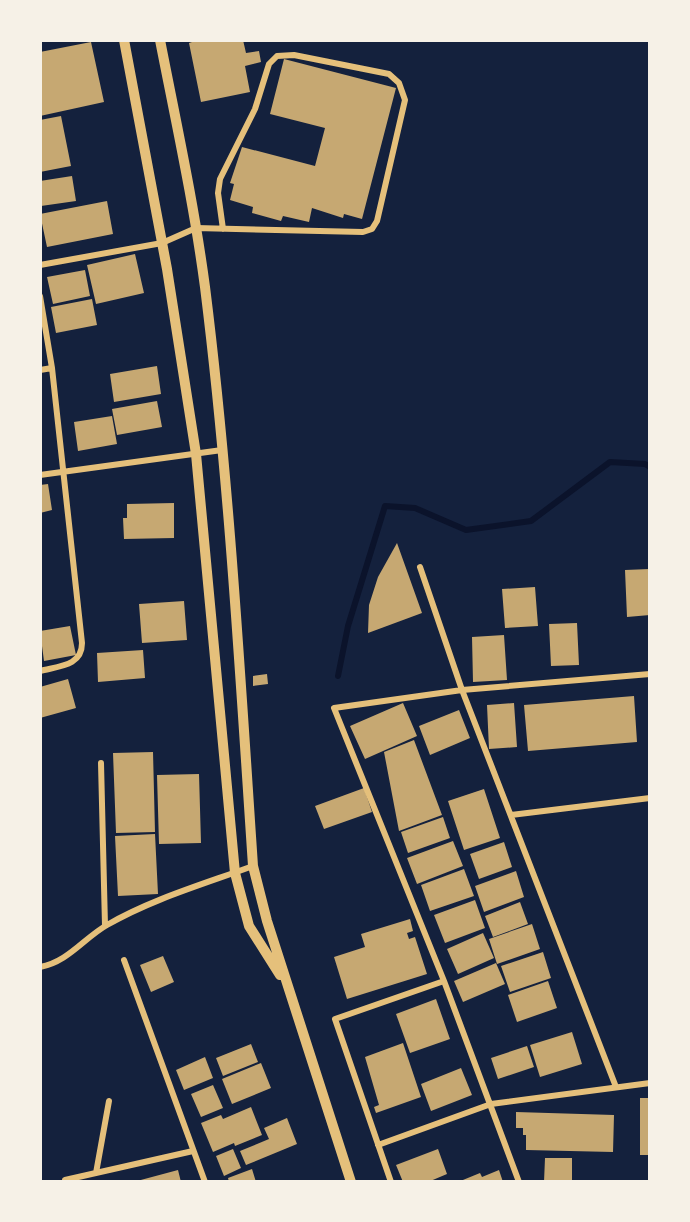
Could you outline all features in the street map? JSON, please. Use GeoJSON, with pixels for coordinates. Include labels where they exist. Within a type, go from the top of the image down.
{"type":"FeatureCollection","features":[{"type":"Feature","properties":{"kind":"street"},"geometry":{"type":"LineString","coordinates":[[124,40],[162,243],[196,454],[235,873],[249,926],[289,991]]}},
{"type":"Feature","properties":{"kind":"street"},"geometry":{"type":"LineString","coordinates":[[160,40],[196,228],[222,450],[253,866],[267,921],[351,1182]]}},
{"type":"Feature","properties":{"kind":"street"},"geometry":{"type":"LineString","coordinates":[[40,265],[162,243],[196,228],[223,229],[363,232],[372,229],[377,221],[405,100],[399,83],[389,74],[294,55],[277,56],[269,64],[255,109],[220,178],[218,193],[223,229]]}},
{"type":"Feature","properties":{"kind":"street"},"geometry":{"type":"LineString","coordinates":[[40,296],[52,368],[82,653],[71,663],[40,671]]}},
{"type":"Feature","properties":{"kind":"street"},"geometry":{"type":"LineString","coordinates":[[40,370],[52,368]]}},
{"type":"Feature","properties":{"kind":"street"},"geometry":{"type":"LineString","coordinates":[[40,475],[222,450]]}},
{"type":"Feature","properties":{"kind":"street"},"geometry":{"type":"LineString","coordinates":[[420,567],[462,690],[616,1087]]}},
{"type":"Feature","properties":{"kind":"street"},"geometry":{"type":"LineString","coordinates":[[519,1182],[444,981],[334,708],[462,690],[650,674]]}},
{"type":"Feature","properties":{"kind":"street"},"geometry":{"type":"LineString","coordinates":[[100,763],[105,926]]}},
{"type":"Feature","properties":{"kind":"street"},"geometry":{"type":"LineString","coordinates":[[511,815],[650,798]]}},
{"type":"Feature","properties":{"kind":"street"},"geometry":{"type":"LineString","coordinates":[[40,967],[51,964],[74,951],[105,926],[159,900],[253,866]]}},
{"type":"Feature","properties":{"kind":"street"},"geometry":{"type":"LineString","coordinates":[[124,960],[205,1182]]}},
{"type":"Feature","properties":{"kind":"street"},"geometry":{"type":"LineString","coordinates":[[391,1182],[335,1019],[444,981]]}},
{"type":"Feature","properties":{"kind":"street"},"geometry":{"type":"LineString","coordinates":[[378,1145],[491,1104],[650,1083]]}},
{"type":"Feature","properties":{"kind":"street"},"geometry":{"type":"LineString","coordinates":[[96,1173],[109,1101]]}},
{"type":"Feature","properties":{"kind":"street"},"geometry":{"type":"LineString","coordinates":[[65,1180],[193,1151]]}},
{"type":"Feature","properties":{"kind":"building"},"geometry":{"type":"Polygon","coordinates":[[[198,40],[243,40],[246,53],[259,51],[261,62],[245,66],[250,92],[201,102],[189,43],[198,40]]]}},
{"type":"Feature","properties":{"kind":"building"},"geometry":{"type":"Polygon","coordinates":[[[91,42],[104,102],[40,116],[40,52],[91,42]]]}},
{"type":"Feature","properties":{"kind":"building"},"geometry":{"type":"Polygon","coordinates":[[[284,59],[396,88],[362,219],[344,214],[343,218],[312,208],[309,222],[283,216],[281,221],[252,213],[253,207],[230,200],[234,184],[230,183],[242,147],[315,166],[325,128],[270,114],[284,59]]]}},
{"type":"Feature","properties":{"kind":"building"},"geometry":{"type":"Polygon","coordinates":[[[61,116],[71,166],[40,172],[40,120],[61,116]]]}},
{"type":"Feature","properties":{"kind":"building"},"geometry":{"type":"Polygon","coordinates":[[[72,176],[76,201],[41,206],[40,181],[72,176]]]}},
{"type":"Feature","properties":{"kind":"building"},"geometry":{"type":"Polygon","coordinates":[[[107,201],[113,234],[47,247],[40,214],[107,201]]]}},
{"type":"Feature","properties":{"kind":"building"},"geometry":{"type":"Polygon","coordinates":[[[135,254],[144,293],[96,304],[87,265],[135,254]]]}},
{"type":"Feature","properties":{"kind":"building"},"geometry":{"type":"Polygon","coordinates":[[[85,270],[90,296],[53,304],[47,277],[85,270]]]}},
{"type":"Feature","properties":{"kind":"building"},"geometry":{"type":"Polygon","coordinates":[[[92,299],[97,325],[56,333],[51,307],[92,299]]]}},
{"type":"Feature","properties":{"kind":"building"},"geometry":{"type":"Polygon","coordinates":[[[157,366],[161,394],[114,402],[110,374],[157,366]]]}},
{"type":"Feature","properties":{"kind":"building"},"geometry":{"type":"Polygon","coordinates":[[[157,401],[162,427],[117,435],[112,409],[157,401]]]}},
{"type":"Feature","properties":{"kind":"building"},"geometry":{"type":"Polygon","coordinates":[[[112,416],[117,444],[78,451],[74,422],[112,416]]]}},
{"type":"Feature","properties":{"kind":"building"},"geometry":{"type":"Polygon","coordinates":[[[48,484],[52,510],[40,513],[40,485],[48,484]]]}},
{"type":"Feature","properties":{"kind":"building"},"geometry":{"type":"Polygon","coordinates":[[[174,503],[174,538],[124,539],[123,518],[127,518],[127,504],[174,503]]]}},
{"type":"Feature","properties":{"kind":"building"},"geometry":{"type":"Polygon","coordinates":[[[397,543],[422,613],[368,633],[369,605],[378,577],[397,543]]]}},
{"type":"Feature","properties":{"kind":"building"},"geometry":{"type":"Polygon","coordinates":[[[650,569],[650,615],[627,617],[625,570],[650,569]]]}},
{"type":"Feature","properties":{"kind":"building"},"geometry":{"type":"Polygon","coordinates":[[[535,587],[538,626],[505,628],[502,589],[535,587]]]}},
{"type":"Feature","properties":{"kind":"building"},"geometry":{"type":"Polygon","coordinates":[[[184,601],[187,640],[142,643],[139,604],[184,601]]]}},
{"type":"Feature","properties":{"kind":"building"},"geometry":{"type":"Polygon","coordinates":[[[577,623],[579,665],[551,666],[549,624],[577,623]]]}},
{"type":"Feature","properties":{"kind":"building"},"geometry":{"type":"Polygon","coordinates":[[[70,626],[76,655],[44,661],[40,631],[70,626]]]}},
{"type":"Feature","properties":{"kind":"building"},"geometry":{"type":"Polygon","coordinates":[[[504,635],[507,680],[473,682],[472,637],[504,635]]]}},
{"type":"Feature","properties":{"kind":"building"},"geometry":{"type":"Polygon","coordinates":[[[143,650],[145,678],[98,682],[97,653],[143,650]]]}},
{"type":"Feature","properties":{"kind":"building"},"geometry":{"type":"Polygon","coordinates":[[[267,674],[268,684],[253,686],[253,676],[267,674]]]}},
{"type":"Feature","properties":{"kind":"building"},"geometry":{"type":"Polygon","coordinates":[[[68,679],[76,708],[40,718],[40,687],[68,679]]]}},
{"type":"Feature","properties":{"kind":"building"},"geometry":{"type":"Polygon","coordinates":[[[634,696],[637,742],[528,751],[524,705],[634,696]]]}},
{"type":"Feature","properties":{"kind":"building"},"geometry":{"type":"Polygon","coordinates":[[[403,703],[417,736],[365,759],[350,726],[403,703]]]}},
{"type":"Feature","properties":{"kind":"building"},"geometry":{"type":"Polygon","coordinates":[[[514,703],[517,747],[489,749],[487,705],[514,703]]]}},
{"type":"Feature","properties":{"kind":"building"},"geometry":{"type":"Polygon","coordinates":[[[459,710],[470,738],[430,755],[419,726],[459,710]]]}},
{"type":"Feature","properties":{"kind":"building"},"geometry":{"type":"Polygon","coordinates":[[[414,740],[442,815],[399,831],[384,752],[414,740]]]}},
{"type":"Feature","properties":{"kind":"building"},"geometry":{"type":"Polygon","coordinates":[[[153,752],[155,832],[116,833],[113,753],[153,752]]]}},
{"type":"Feature","properties":{"kind":"building"},"geometry":{"type":"Polygon","coordinates":[[[199,774],[201,843],[159,844],[157,775],[199,774]]]}},
{"type":"Feature","properties":{"kind":"building"},"geometry":{"type":"Polygon","coordinates":[[[364,788],[372,812],[324,829],[315,806],[364,788]]]}},
{"type":"Feature","properties":{"kind":"building"},"geometry":{"type":"Polygon","coordinates":[[[484,789],[500,838],[464,850],[448,801],[484,789]]]}},
{"type":"Feature","properties":{"kind":"building"},"geometry":{"type":"Polygon","coordinates":[[[443,817],[450,838],[408,853],[401,832],[443,817]]]}},
{"type":"Feature","properties":{"kind":"building"},"geometry":{"type":"Polygon","coordinates":[[[155,834],[158,894],[118,896],[115,836],[155,834]]]}},
{"type":"Feature","properties":{"kind":"building"},"geometry":{"type":"Polygon","coordinates":[[[453,841],[463,866],[417,884],[407,858],[453,841]]]}},
{"type":"Feature","properties":{"kind":"building"},"geometry":{"type":"Polygon","coordinates":[[[504,842],[512,867],[479,879],[470,854],[504,842]]]}},
{"type":"Feature","properties":{"kind":"building"},"geometry":{"type":"Polygon","coordinates":[[[464,869],[474,896],[430,911],[421,885],[464,869]]]}},
{"type":"Feature","properties":{"kind":"building"},"geometry":{"type":"Polygon","coordinates":[[[516,871],[524,897],[484,912],[475,886],[516,871]]]}},
{"type":"Feature","properties":{"kind":"building"},"geometry":{"type":"Polygon","coordinates":[[[475,900],[485,928],[445,943],[434,915],[475,900]]]}},
{"type":"Feature","properties":{"kind":"building"},"geometry":{"type":"Polygon","coordinates":[[[520,902],[528,924],[493,937],[485,916],[520,902]]]}},
{"type":"Feature","properties":{"kind":"building"},"geometry":{"type":"Polygon","coordinates":[[[410,919],[413,931],[407,933],[409,939],[415,937],[427,974],[347,999],[334,957],[365,947],[361,934],[410,919]]]}},
{"type":"Feature","properties":{"kind":"building"},"geometry":{"type":"Polygon","coordinates":[[[532,924],[540,949],[497,964],[489,939],[532,924]]]}},
{"type":"Feature","properties":{"kind":"building"},"geometry":{"type":"Polygon","coordinates":[[[483,933],[494,958],[458,974],[447,949],[483,933]]]}},
{"type":"Feature","properties":{"kind":"building"},"geometry":{"type":"Polygon","coordinates":[[[543,952],[551,978],[510,992],[501,966],[543,952]]]}},
{"type":"Feature","properties":{"kind":"building"},"geometry":{"type":"Polygon","coordinates":[[[163,956],[174,982],[151,992],[140,965],[163,956]]]}},
{"type":"Feature","properties":{"kind":"building"},"geometry":{"type":"Polygon","coordinates":[[[496,963],[505,984],[463,1002],[454,981],[496,963]]]}},
{"type":"Feature","properties":{"kind":"building"},"geometry":{"type":"Polygon","coordinates":[[[548,981],[557,1008],[517,1022],[508,995],[548,981]]]}},
{"type":"Feature","properties":{"kind":"building"},"geometry":{"type":"Polygon","coordinates":[[[436,999],[450,1039],[410,1053],[396,1014],[436,999]]]}},
{"type":"Feature","properties":{"kind":"building"},"geometry":{"type":"Polygon","coordinates":[[[572,1032],[582,1064],[540,1077],[530,1045],[572,1032]]]}},
{"type":"Feature","properties":{"kind":"building"},"geometry":{"type":"Polygon","coordinates":[[[403,1043],[421,1097],[376,1113],[374,1107],[379,1105],[365,1057],[403,1043]]]}},
{"type":"Feature","properties":{"kind":"building"},"geometry":{"type":"Polygon","coordinates":[[[251,1044],[258,1062],[223,1076],[216,1058],[251,1044]]]}},
{"type":"Feature","properties":{"kind":"building"},"geometry":{"type":"Polygon","coordinates":[[[527,1046],[534,1067],[498,1079],[491,1058],[527,1046]]]}},
{"type":"Feature","properties":{"kind":"building"},"geometry":{"type":"Polygon","coordinates":[[[205,1057],[213,1078],[184,1090],[176,1070],[205,1057]]]}},
{"type":"Feature","properties":{"kind":"building"},"geometry":{"type":"Polygon","coordinates":[[[261,1063],[271,1088],[232,1104],[222,1079],[261,1063]]]}},
{"type":"Feature","properties":{"kind":"building"},"geometry":{"type":"Polygon","coordinates":[[[461,1068],[472,1095],[431,1111],[421,1084],[461,1068]]]}},
{"type":"Feature","properties":{"kind":"building"},"geometry":{"type":"Polygon","coordinates":[[[213,1085],[223,1108],[201,1117],[191,1094],[213,1085]]]}},
{"type":"Feature","properties":{"kind":"building"},"geometry":{"type":"Polygon","coordinates":[[[640,1098],[650,1098],[650,1155],[640,1155],[640,1098]]]}},
{"type":"Feature","properties":{"kind":"building"},"geometry":{"type":"Polygon","coordinates":[[[251,1107],[262,1135],[213,1152],[201,1123],[221,1115],[223,1119],[251,1107]]]}},
{"type":"Feature","properties":{"kind":"building"},"geometry":{"type":"Polygon","coordinates":[[[516,1112],[614,1115],[613,1152],[526,1150],[526,1135],[523,1135],[523,1128],[516,1128],[516,1112]]]}},
{"type":"Feature","properties":{"kind":"building"},"geometry":{"type":"Polygon","coordinates":[[[287,1118],[297,1144],[246,1165],[240,1151],[269,1139],[264,1128],[287,1118]]]}},
{"type":"Feature","properties":{"kind":"building"},"geometry":{"type":"Polygon","coordinates":[[[233,1149],[241,1168],[224,1176],[216,1156],[233,1149]]]}},
{"type":"Feature","properties":{"kind":"building"},"geometry":{"type":"Polygon","coordinates":[[[438,1149],[447,1174],[428,1182],[403,1182],[396,1165],[438,1149]]]}},
{"type":"Feature","properties":{"kind":"building"},"geometry":{"type":"Polygon","coordinates":[[[545,1158],[572,1158],[572,1182],[544,1182],[545,1158]]]}},
{"type":"Feature","properties":{"kind":"building"},"geometry":{"type":"Polygon","coordinates":[[[252,1169],[256,1182],[229,1182],[228,1178],[252,1169]]]}},
{"type":"Feature","properties":{"kind":"building"},"geometry":{"type":"Polygon","coordinates":[[[178,1170],[181,1182],[137,1182],[137,1181],[178,1170]]]}},
{"type":"Feature","properties":{"kind":"building"},"geometry":{"type":"Polygon","coordinates":[[[499,1170],[503,1182],[458,1182],[480,1173],[482,1177],[499,1170]]]}},
{"type":"Feature","properties":{"kind":"waterway"},"geometry":{"type":"LineString","coordinates":[[338,676],[348,626],[385,506],[415,508],[466,530],[531,521],[610,462],[645,464],[650,467]]}}]}
